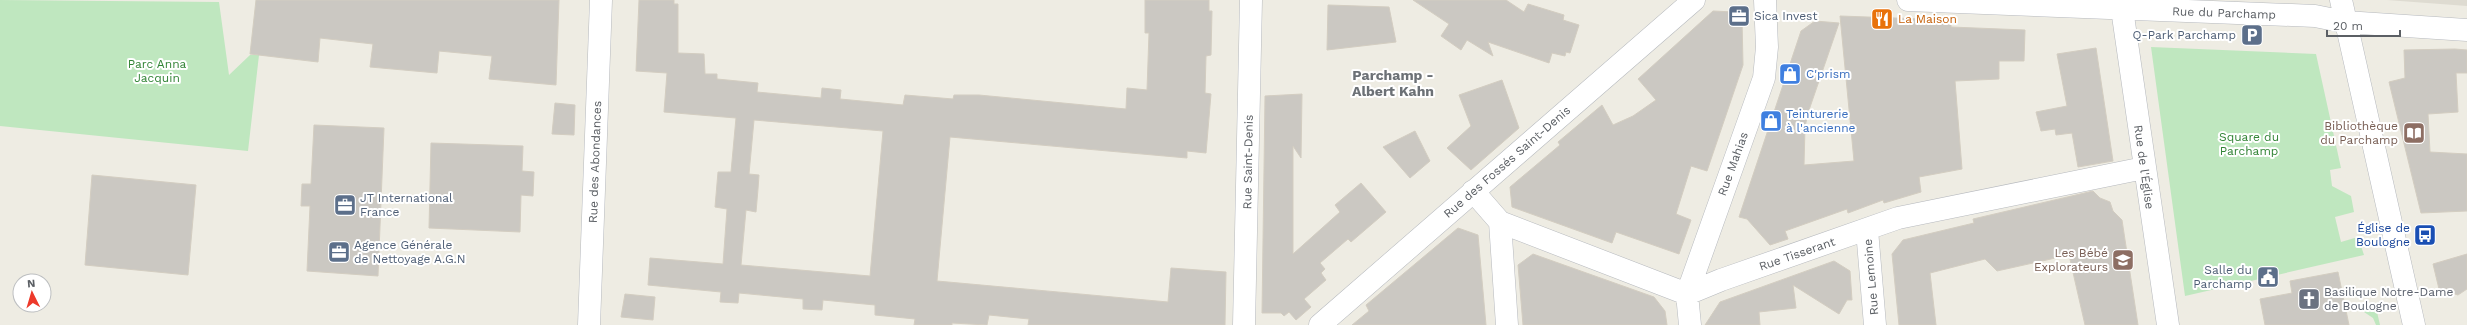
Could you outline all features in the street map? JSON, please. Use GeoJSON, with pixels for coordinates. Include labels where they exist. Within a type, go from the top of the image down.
{"type":"FeatureCollection","features":[{"type":"Feature","properties":{"kind":"street","name":"Rue des Abondances"},"geometry":{"type":"LineString","coordinates":[[589,325],[601,0]]}},
{"type":"Feature","properties":{"kind":"street","name":"Rue Saint-Denis"},"geometry":{"type":"LineString","coordinates":[[1244,325],[1251,0]]}},
{"type":"Feature","properties":{"kind":"street","name":"Rue des Fossés Saint-Denis"},"geometry":{"type":"LineString","coordinates":[[1320,325],[1694,0]]}},
{"type":"Feature","properties":{"kind":"street","name":"Rue Mahias"},"geometry":{"type":"LineString","coordinates":[[1690,325],[1687,294],[1764,78],[1767,47],[1765,0]]}},
{"type":"Feature","properties":{"kind":"street","name":"Rue du Parchamp"},"geometry":{"type":"LineString","coordinates":[[1908,0],[2315,16],[2345,22],[2467,30]]}},
{"type":"Feature","properties":{"kind":"street"},"geometry":{"type":"LineString","coordinates":[[2341,0],[2414,325]]}},
{"type":"Feature","properties":{"kind":"street","name":"Rue de l'Église"},"geometry":{"type":"LineString","coordinates":[[2122,9],[2168,325]]}},
{"type":"Feature","properties":{"kind":"street","name":"Rue Tisserant"},"geometry":{"type":"LineString","coordinates":[[1687,294],[1721,280],[1898,218],[2144,168]]}},
{"type":"Feature","properties":{"kind":"street"},"geometry":{"type":"LineString","coordinates":[[1474,191],[1500,222],[1687,294]]}},
{"type":"Feature","properties":{"kind":"street"},"geometry":{"type":"LineString","coordinates":[[1500,222],[1507,325]]}},
{"type":"Feature","properties":{"kind":"street","name":"Rue Lemoine"},"geometry":{"type":"LineString","coordinates":[[1867,230],[1875,325]]}},
{"type":"Feature","properties":{"kind":"shaded area"},"geometry":{"type":"Polygon","coordinates":[[[2387,0],[2467,0],[2467,6],[2387,0]]]}},
{"type":"Feature","properties":{"kind":"green space","name":"Parc Anna Jacquin"},"geometry":{"type":"Polygon","coordinates":[[[0,0],[219,2],[229,75],[250,55],[259,55],[248,151],[0,126],[0,0]]]}},
{"type":"Feature","properties":{"kind":"green space","name":"Square du Parchamp"},"geometry":{"type":"Polygon","coordinates":[[[2151,47],[2316,54],[2341,168],[2330,170],[2332,186],[2351,196],[2354,212],[2335,217],[2341,242],[2358,237],[2364,255],[2185,296],[2151,47]]]}},
{"type":"Feature","properties":{"kind":"green space"},"geometry":{"type":"Polygon","coordinates":[[[2375,303],[2380,325],[2376,325],[2373,318],[2364,312],[2365,305],[2375,303]]]}},
{"type":"Feature","properties":{"kind":"building"},"geometry":{"type":"Polygon","coordinates":[[[256,0],[559,0],[556,85],[489,79],[492,56],[439,51],[437,73],[370,67],[373,44],[320,38],[318,62],[250,54],[256,0]]]}},
{"type":"Feature","properties":{"kind":"building"},"geometry":{"type":"Polygon","coordinates":[[[639,0],[674,0],[674,4],[678,4],[678,53],[704,54],[705,74],[717,74],[717,79],[758,83],[757,92],[821,98],[822,88],[841,90],[840,99],[903,105],[905,95],[953,99],[954,95],[979,95],[1126,109],[1127,88],[1147,90],[1149,33],[1145,33],[1145,0],[1209,0],[1209,11],[1212,11],[1211,55],[1206,56],[1205,93],[1211,94],[1206,153],[1187,151],[1187,158],[950,137],[937,281],[1168,302],[1171,268],[1226,272],[1225,325],[1028,325],[1029,319],[989,315],[987,325],[952,323],[952,325],[914,325],[915,319],[875,315],[875,305],[823,300],[822,310],[803,309],[803,299],[739,293],[738,303],[720,302],[721,292],[648,285],[650,258],[723,264],[727,209],[715,207],[718,172],[731,172],[736,118],[664,112],[667,73],[636,71],[639,0]],[[754,120],[749,174],[759,175],[756,212],[746,210],[741,265],[870,276],[883,131],[754,120]]]}},
{"type":"Feature","properties":{"kind":"building"},"geometry":{"type":"Polygon","coordinates":[[[1413,0],[1506,0],[1524,12],[1528,4],[1564,15],[1563,20],[1579,25],[1570,53],[1566,52],[1565,56],[1552,53],[1549,63],[1488,42],[1493,56],[1467,40],[1461,50],[1441,36],[1449,24],[1413,0]]]}},
{"type":"Feature","properties":{"kind":"building"},"geometry":{"type":"Polygon","coordinates":[[[1328,5],[1389,7],[1396,42],[1327,50],[1328,5]]]}},
{"type":"Feature","properties":{"kind":"building"},"geometry":{"type":"Polygon","coordinates":[[[1713,11],[1734,12],[1742,19],[1743,65],[1707,171],[1691,166],[1676,214],[1691,220],[1679,254],[1616,232],[1612,243],[1512,207],[1510,187],[1560,145],[1558,142],[1602,105],[1613,125],[1633,116],[1656,100],[1638,79],[1713,11]]]}},
{"type":"Feature","properties":{"kind":"building"},"geometry":{"type":"Polygon","coordinates":[[[1840,16],[1951,20],[1951,27],[2025,30],[2024,61],[1999,61],[1999,79],[1955,81],[1962,169],[1919,177],[1921,192],[1884,203],[1883,200],[1848,213],[1847,209],[1785,231],[1788,239],[1770,245],[1747,219],[1739,217],[1801,31],[1815,21],[1839,23],[1808,113],[1805,127],[1804,165],[1854,161],[1840,16]]]}},
{"type":"Feature","properties":{"kind":"building"},"geometry":{"type":"Polygon","coordinates":[[[2096,48],[2113,161],[2078,167],[2072,133],[2056,135],[2055,129],[2041,131],[2036,112],[2067,106],[2057,54],[2096,48]]]}},
{"type":"Feature","properties":{"kind":"building"},"geometry":{"type":"Polygon","coordinates":[[[2404,50],[2467,50],[2467,73],[2456,73],[2458,112],[2428,114],[2430,152],[2467,154],[2467,211],[2421,213],[2389,82],[2405,78],[2404,50]]]}},
{"type":"Feature","properties":{"kind":"building"},"geometry":{"type":"Polygon","coordinates":[[[1502,80],[1519,128],[1471,170],[1447,148],[1471,126],[1459,95],[1502,80]]]}},
{"type":"Feature","properties":{"kind":"building"},"geometry":{"type":"Polygon","coordinates":[[[1302,94],[1301,158],[1293,146],[1293,254],[1340,212],[1335,205],[1361,183],[1386,212],[1351,242],[1348,239],[1320,263],[1325,269],[1321,273],[1326,280],[1304,299],[1311,307],[1296,320],[1289,312],[1284,316],[1281,313],[1262,313],[1265,96],[1302,94]]]}},
{"type":"Feature","properties":{"kind":"building"},"geometry":{"type":"Polygon","coordinates":[[[555,103],[575,105],[574,135],[552,134],[555,103]]]}},
{"type":"Feature","properties":{"kind":"building"},"geometry":{"type":"Polygon","coordinates":[[[314,125],[384,128],[378,276],[307,271],[310,206],[301,206],[302,184],[311,184],[314,125]]]}},
{"type":"Feature","properties":{"kind":"building"},"geometry":{"type":"Polygon","coordinates":[[[1415,131],[1430,161],[1410,178],[1383,147],[1415,131]]]}},
{"type":"Feature","properties":{"kind":"building"},"geometry":{"type":"Polygon","coordinates":[[[431,143],[523,146],[522,171],[534,172],[533,196],[521,195],[520,232],[429,228],[431,143]]]}},
{"type":"Feature","properties":{"kind":"building"},"geometry":{"type":"Polygon","coordinates":[[[92,175],[196,185],[188,275],[85,265],[92,175]]]}},
{"type":"Feature","properties":{"kind":"building"},"geometry":{"type":"Polygon","coordinates":[[[2093,191],[2100,198],[2110,202],[2113,211],[2122,220],[2138,325],[2085,325],[2069,255],[1997,271],[1985,259],[1930,273],[1936,325],[1899,325],[1892,254],[1903,240],[1974,223],[1973,219],[2093,191]]]}},
{"type":"Feature","properties":{"kind":"building"},"geometry":{"type":"Polygon","coordinates":[[[1458,228],[1478,235],[1486,325],[1352,325],[1369,311],[1366,305],[1458,228]]]}},
{"type":"Feature","properties":{"kind":"building"},"geometry":{"type":"Polygon","coordinates":[[[1533,254],[1654,297],[1665,311],[1667,325],[1523,325],[1518,265],[1533,254]]]}},
{"type":"Feature","properties":{"kind":"building"},"geometry":{"type":"Polygon","coordinates":[[[2467,254],[2467,289],[2458,295],[2439,289],[2433,264],[2467,254]]]}},
{"type":"Feature","properties":{"kind":"building"},"geometry":{"type":"Polygon","coordinates":[[[1834,261],[1850,271],[1852,300],[1847,300],[1839,314],[1793,285],[1796,308],[1759,312],[1760,325],[1705,325],[1720,302],[1834,261]]]}},
{"type":"Feature","properties":{"kind":"building","name":"Basilique Notre-Dame de Boulogne"},"geometry":{"type":"Polygon","coordinates":[[[2338,272],[2349,325],[2265,325],[2260,299],[2292,293],[2290,281],[2338,272]]]}},
{"type":"Feature","properties":{"kind":"building"},"geometry":{"type":"Polygon","coordinates":[[[625,294],[655,297],[653,320],[621,317],[625,294]]]}},
{"type":"Feature","properties":{"kind":"place","name":"Sica Invest"},"geometry":{"type":"Point","coordinates":[1739,16]}},
{"type":"Feature","properties":{"kind":"place","name":"La Maison"},"geometry":{"type":"Point","coordinates":[1882,19]}},
{"type":"Feature","properties":{"kind":"place","name":"Q-Park Parchamp"},"geometry":{"type":"Point","coordinates":[2252,35]}},
{"type":"Feature","properties":{"kind":"place","name":"C'prism"},"geometry":{"type":"Point","coordinates":[1790,74]}},
{"type":"Feature","properties":{"kind":"place","name":"Teinturerie à l'ancienne"},"geometry":{"type":"Point","coordinates":[1771,121]}},
{"type":"Feature","properties":{"kind":"place","name":"Bibliothèque du Parchamp"},"geometry":{"type":"Point","coordinates":[2414,133]}},
{"type":"Feature","properties":{"kind":"place","name":"JT International France"},"geometry":{"type":"Point","coordinates":[345,205]}},
{"type":"Feature","properties":{"kind":"place","name":"Église de Boulogne"},"geometry":{"type":"Point","coordinates":[2425,235]}},
{"type":"Feature","properties":{"kind":"place","name":"Agence Générale de Nettoyage A.G.N"},"geometry":{"type":"Point","coordinates":[339,252]}},
{"type":"Feature","properties":{"kind":"place","name":"Les Bébé Explorateurs"},"geometry":{"type":"Point","coordinates":[2123,260]}},
{"type":"Feature","properties":{"kind":"place","name":"Salle du Parchamp"},"geometry":{"type":"Point","coordinates":[2268,277]}},
{"type":"Feature","properties":{"kind":"place","name":"Basilique Notre-Dame de Boulogne"},"geometry":{"type":"Point","coordinates":[2309,299]}},
{"type":"Feature","properties":{"kind":"district","name":"Parchamp - Albert Kahn"},"geometry":{"type":"Point","coordinates":[1393,84]}}]}
